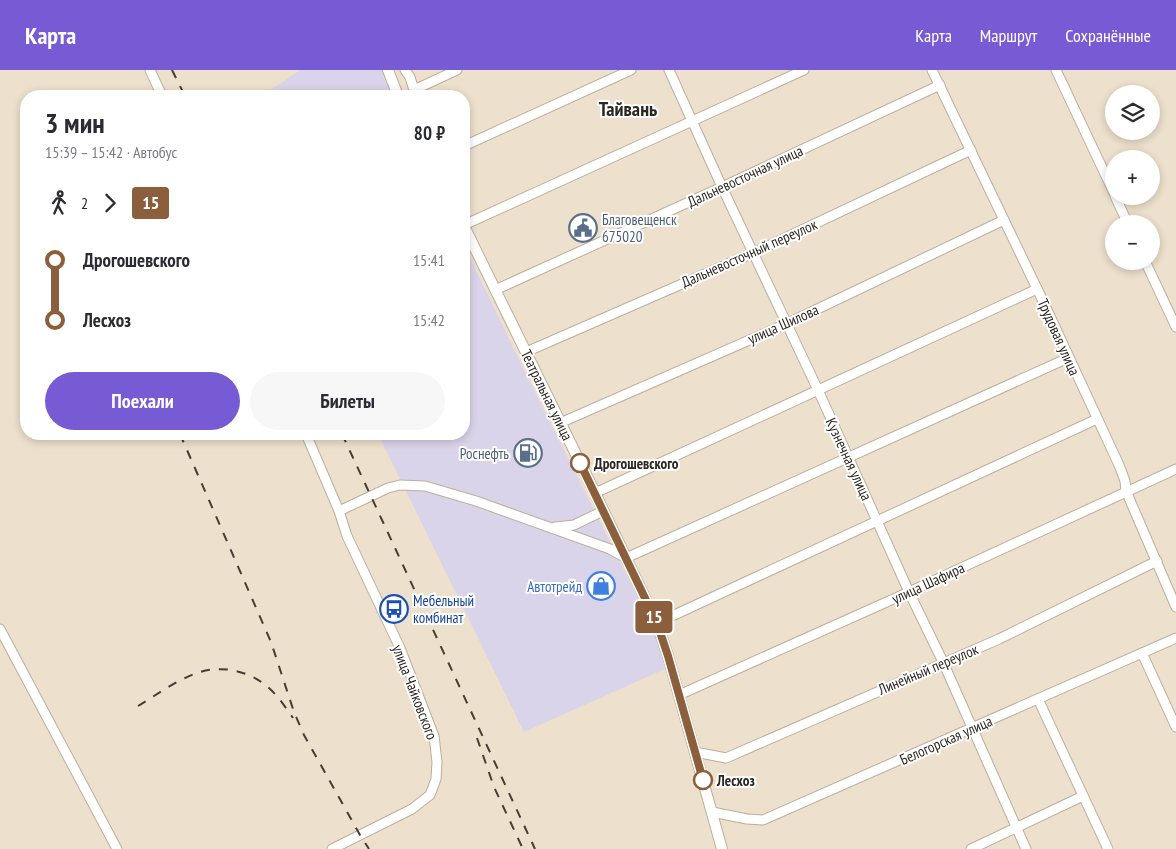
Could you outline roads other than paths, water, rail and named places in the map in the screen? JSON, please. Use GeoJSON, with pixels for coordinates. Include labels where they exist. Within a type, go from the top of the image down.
{"type":"FeatureCollection","features":[{"type":"Feature","properties":{"kind":"main road"},"geometry":{"type":"LineString","coordinates":[[390,70],[396,90]]}},
{"type":"Feature","properties":{"kind":"main road","name":"Театральная улица"},"geometry":{"type":"LineString","coordinates":[[470,238],[657,623],[722,849]]}},
{"type":"Feature","properties":{"kind":"street"},"geometry":{"type":"LineString","coordinates":[[150,70],[159,90]]}},
{"type":"Feature","properties":{"kind":"street"},"geometry":{"type":"LineString","coordinates":[[405,70],[410,77],[413,87],[416,89],[457,70]]}},
{"type":"Feature","properties":{"kind":"street"},"geometry":{"type":"LineString","coordinates":[[470,143],[631,70]]}},
{"type":"Feature","properties":{"kind":"street","name":"Кузнечная улица"},"geometry":{"type":"LineString","coordinates":[[669,70],[752,253],[818,390],[909,592],[943,662],[1026,849]]}},
{"type":"Feature","properties":{"kind":"street"},"geometry":{"type":"LineString","coordinates":[[470,222],[804,70]]}},
{"type":"Feature","properties":{"kind":"street","name":"Трудовая улица"},"geometry":{"type":"LineString","coordinates":[[932,70],[1038,289],[1068,358],[1119,465],[1125,481],[1126,491],[1176,607]]}},
{"type":"Feature","properties":{"kind":"street"},"geometry":{"type":"LineString","coordinates":[[1056,70],[1105,176]]}},
{"type":"Feature","properties":{"kind":"street","name":"Дальневосточная улица"},"geometry":{"type":"LineString","coordinates":[[495,290],[722,188],[940,84]]}},
{"type":"Feature","properties":{"kind":"street","name":"Дальневосточный переулок"},"geometry":{"type":"LineString","coordinates":[[526,352],[752,253],[971,150]]}},
{"type":"Feature","properties":{"kind":"street","name":"улица Шилова"},"geometry":{"type":"LineString","coordinates":[[560,423],[786,324],[1004,220]]}},
{"type":"Feature","properties":{"kind":"street"},"geometry":{"type":"LineString","coordinates":[[1149,270],[1176,327]]}},
{"type":"Feature","properties":{"kind":"street"},"geometry":{"type":"LineString","coordinates":[[595,493],[1038,289]]}},
{"type":"Feature","properties":{"kind":"street"},"geometry":{"type":"LineString","coordinates":[[339,511],[388,488],[409,484],[425,486],[476,500],[610,549],[626,558],[1068,358]]}},
{"type":"Feature","properties":{"kind":"street"},"geometry":{"type":"LineString","coordinates":[[657,623],[1097,419]]}},
{"type":"Feature","properties":{"kind":"street","name":"улица Чайковского"},"geometry":{"type":"LineString","coordinates":[[309,440],[339,511],[347,536],[400,648],[434,736],[437,762],[436,779],[430,795],[412,809],[332,849]]}},
{"type":"Feature","properties":{"kind":"street","name":"улица Шафира"},"geometry":{"type":"LineString","coordinates":[[679,695],[1176,469]]}},
{"type":"Feature","properties":{"kind":"street"},"geometry":{"type":"LineString","coordinates":[[549,527],[574,525],[604,511]]}},
{"type":"Feature","properties":{"kind":"street","name":"Линейный переулок"},"geometry":{"type":"LineString","coordinates":[[694,752],[726,758],[999,639],[1157,561]]}},
{"type":"Feature","properties":{"kind":"street"},"geometry":{"type":"LineString","coordinates":[[0,629],[117,849]]}},
{"type":"Feature","properties":{"kind":"street","name":"Белогорская улица"},"geometry":{"type":"LineString","coordinates":[[712,812],[763,820],[1176,638]]}},
{"type":"Feature","properties":{"kind":"street"},"geometry":{"type":"LineString","coordinates":[[1142,653],[1176,727]]}},
{"type":"Feature","properties":{"kind":"street"},"geometry":{"type":"LineString","coordinates":[[1038,699],[1108,849]]}},
{"type":"Feature","properties":{"kind":"street"},"geometry":{"type":"LineString","coordinates":[[971,849],[1083,796]]}},
{"type":"Feature","properties":{"kind":"railway"},"geometry":{"type":"LineString","coordinates":[[172,70],[182,90]]}},
{"type":"Feature","properties":{"kind":"railway"},"geometry":{"type":"LineString","coordinates":[[183,440],[271,642],[294,712],[304,735],[369,849]]}},
{"type":"Feature","properties":{"kind":"railway"},"geometry":{"type":"LineString","coordinates":[[345,440],[535,849]]}},
{"type":"Feature","properties":{"kind":"railway"},"geometry":{"type":"LineString","coordinates":[[138,706],[168,687],[192,675],[218,669],[236,671],[262,682],[276,695],[293,718]]}},
{"type":"Feature","properties":{"kind":"railway"},"geometry":{"type":"LineString","coordinates":[[477,738],[494,787],[523,849]]}},
{"type":"Feature","properties":{"kind":"place","name":"Благовещенск 675020"},"geometry":{"type":"Point","coordinates":[583,228]}},
{"type":"Feature","properties":{"kind":"place","name":"Роснефть"},"geometry":{"type":"Point","coordinates":[528,453]}},
{"type":"Feature","properties":{"kind":"place","name":"Дрогошевского"},"geometry":{"type":"Point","coordinates":[580,463]}},
{"type":"Feature","properties":{"kind":"place","name":"Автотрейд"},"geometry":{"type":"Point","coordinates":[601,586]}},
{"type":"Feature","properties":{"kind":"place","name":"Мебельный комбинат"},"geometry":{"type":"Point","coordinates":[394,609]}},
{"type":"Feature","properties":{"kind":"place","name":"Лесхоз"},"geometry":{"type":"Point","coordinates":[703,780]}},
{"type":"Feature","properties":{"kind":"district","name":"Тайвань"},"geometry":{"type":"Point","coordinates":[628,109]}}]}
